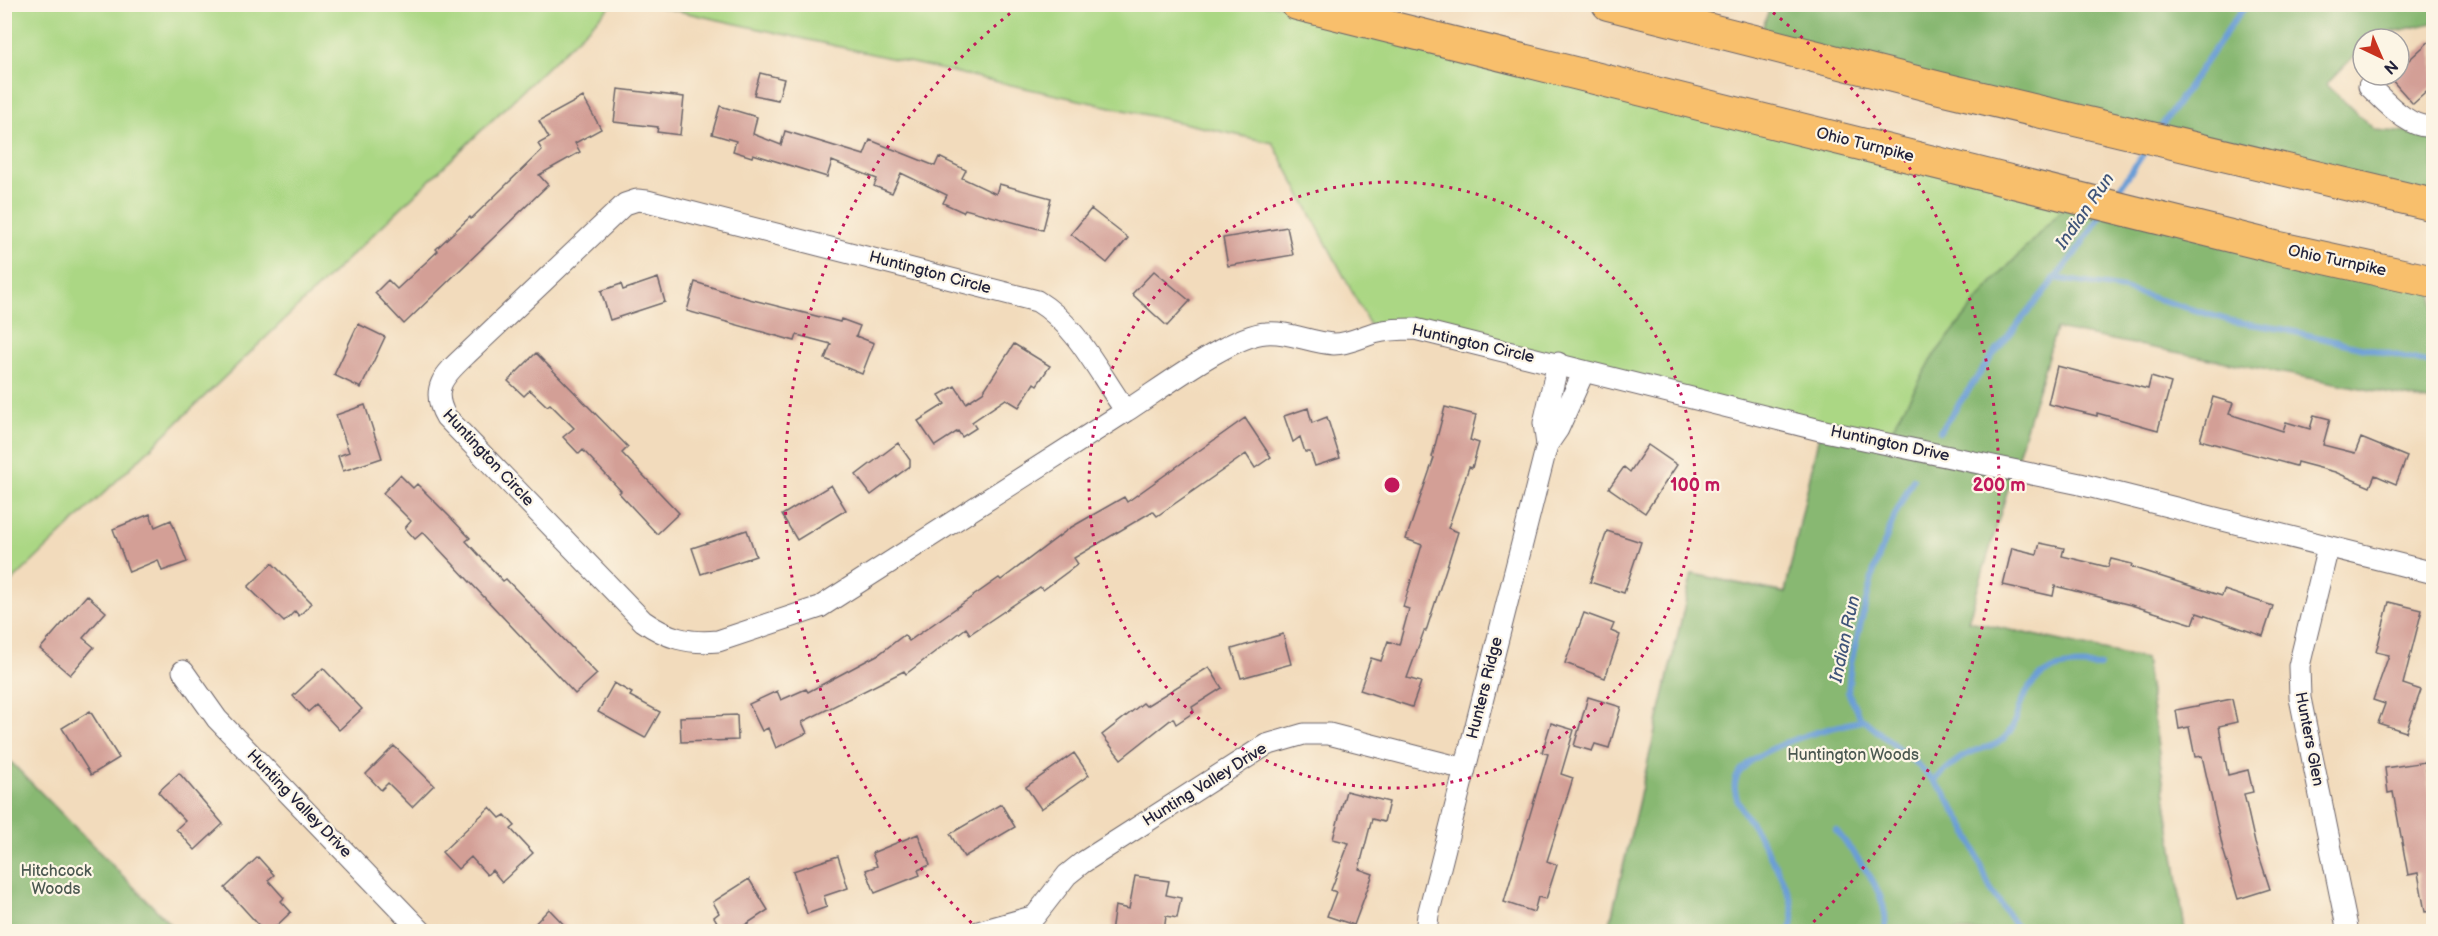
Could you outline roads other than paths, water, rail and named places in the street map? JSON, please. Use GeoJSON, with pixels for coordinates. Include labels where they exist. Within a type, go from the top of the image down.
{"type":"FeatureCollection","features":[{"type":"Feature","properties":{"kind":"highway","name":"Ohio Turnpike"},"geometry":{"type":"LineString","coordinates":[[1297,4],[2196,227],[2433,282]]}},
{"type":"Feature","properties":{"kind":"highway"},"geometry":{"type":"LineString","coordinates":[[1608,4],[2041,112],[2433,205]]}},
{"type":"Feature","properties":{"kind":"street"},"geometry":{"type":"LineString","coordinates":[[2370,87],[2403,118],[2428,127],[2433,126]]}},
{"type":"Feature","properties":{"kind":"street","name":"Huntington Circle"},"geometry":{"type":"LineString","coordinates":[[1126,411],[1066,324],[1052,310],[1037,301],[637,200],[625,204],[470,351],[447,374],[438,392],[439,406],[446,417],[643,621],[660,633],[683,641],[701,643],[718,641],[820,607],[1126,411],[1232,343],[1266,333],[1284,333],[1316,342],[1334,344],[1395,328],[1415,329],[1558,363]]}},
{"type":"Feature","properties":{"kind":"street","name":"Huntington Drive"},"geometry":{"type":"LineString","coordinates":[[1558,363],[1820,430],[2080,484],[2433,573]]}},
{"type":"Feature","properties":{"kind":"street","name":"Hunters Ridge"},"geometry":{"type":"LineString","coordinates":[[1547,445],[1544,423],[1558,363]]}},
{"type":"Feature","properties":{"kind":"street","name":"Hunters Ridge"},"geometry":{"type":"LineString","coordinates":[[1426,932],[1428,915],[1547,445],[1558,429],[1584,371]]}},
{"type":"Feature","properties":{"kind":"street","name":"Hunters Glen"},"geometry":{"type":"LineString","coordinates":[[2328,547],[2298,675],[2300,698],[2348,932]]}},
{"type":"Feature","properties":{"kind":"street","name":"Hunting Valley Drive"},"geometry":{"type":"LineString","coordinates":[[183,671],[217,719],[422,932]]}},
{"type":"Feature","properties":{"kind":"street","name":"Hunting Valley Drive"},"geometry":{"type":"LineString","coordinates":[[978,932],[1037,924],[1067,875],[1082,863],[1266,745],[1279,740],[1304,734],[1329,734],[1465,769]]}},
{"type":"Feature","properties":{"kind":"waterway","name":"Indian Run"},"geometry":{"type":"LineString","coordinates":[[2158,131],[2248,4]]}},
{"type":"Feature","properties":{"kind":"waterway","name":"Indian Run"},"geometry":{"type":"LineString","coordinates":[[2113,198],[2148,147]]}},
{"type":"Feature","properties":{"kind":"waterway","name":"Indian Run"},"geometry":{"type":"LineString","coordinates":[[1940,431],[1992,356],[2074,255],[2102,214]]}},
{"type":"Feature","properties":{"kind":"waterway"},"geometry":{"type":"LineString","coordinates":[[2054,278],[2124,289],[2231,321],[2282,329],[2434,364]]}},
{"type":"Feature","properties":{"kind":"waterway","name":"Indian Run"},"geometry":{"type":"LineString","coordinates":[[1913,479],[1895,515],[1874,570],[1851,662],[1848,692],[1859,716],[1917,764],[1944,792],[1967,831],[1990,888],[2015,925],[2023,932]]}},
{"type":"Feature","properties":{"kind":"waterway"},"geometry":{"type":"LineString","coordinates":[[1934,781],[1960,758],[1996,744],[2007,735],[2027,692],[2043,675],[2063,667],[2100,666]]}},
{"type":"Feature","properties":{"kind":"waterway"},"geometry":{"type":"LineString","coordinates":[[1790,932],[1793,915],[1790,898],[1773,861],[1738,802],[1735,790],[1737,776],[1748,763],[1787,742],[1865,720]]}},
{"type":"Feature","properties":{"kind":"waterway"},"geometry":{"type":"LineString","coordinates":[[1836,830],[1878,890],[1883,904],[1885,932]]}},
{"type":"Feature","properties":{"kind":"park label","name":"Huntington Woods"},"geometry":{"type":"Point","coordinates":[1853,755]}},
{"type":"Feature","properties":{"kind":"park label","name":"Hitchcock Woods"},"geometry":{"type":"Point","coordinates":[56,880]}}]}
